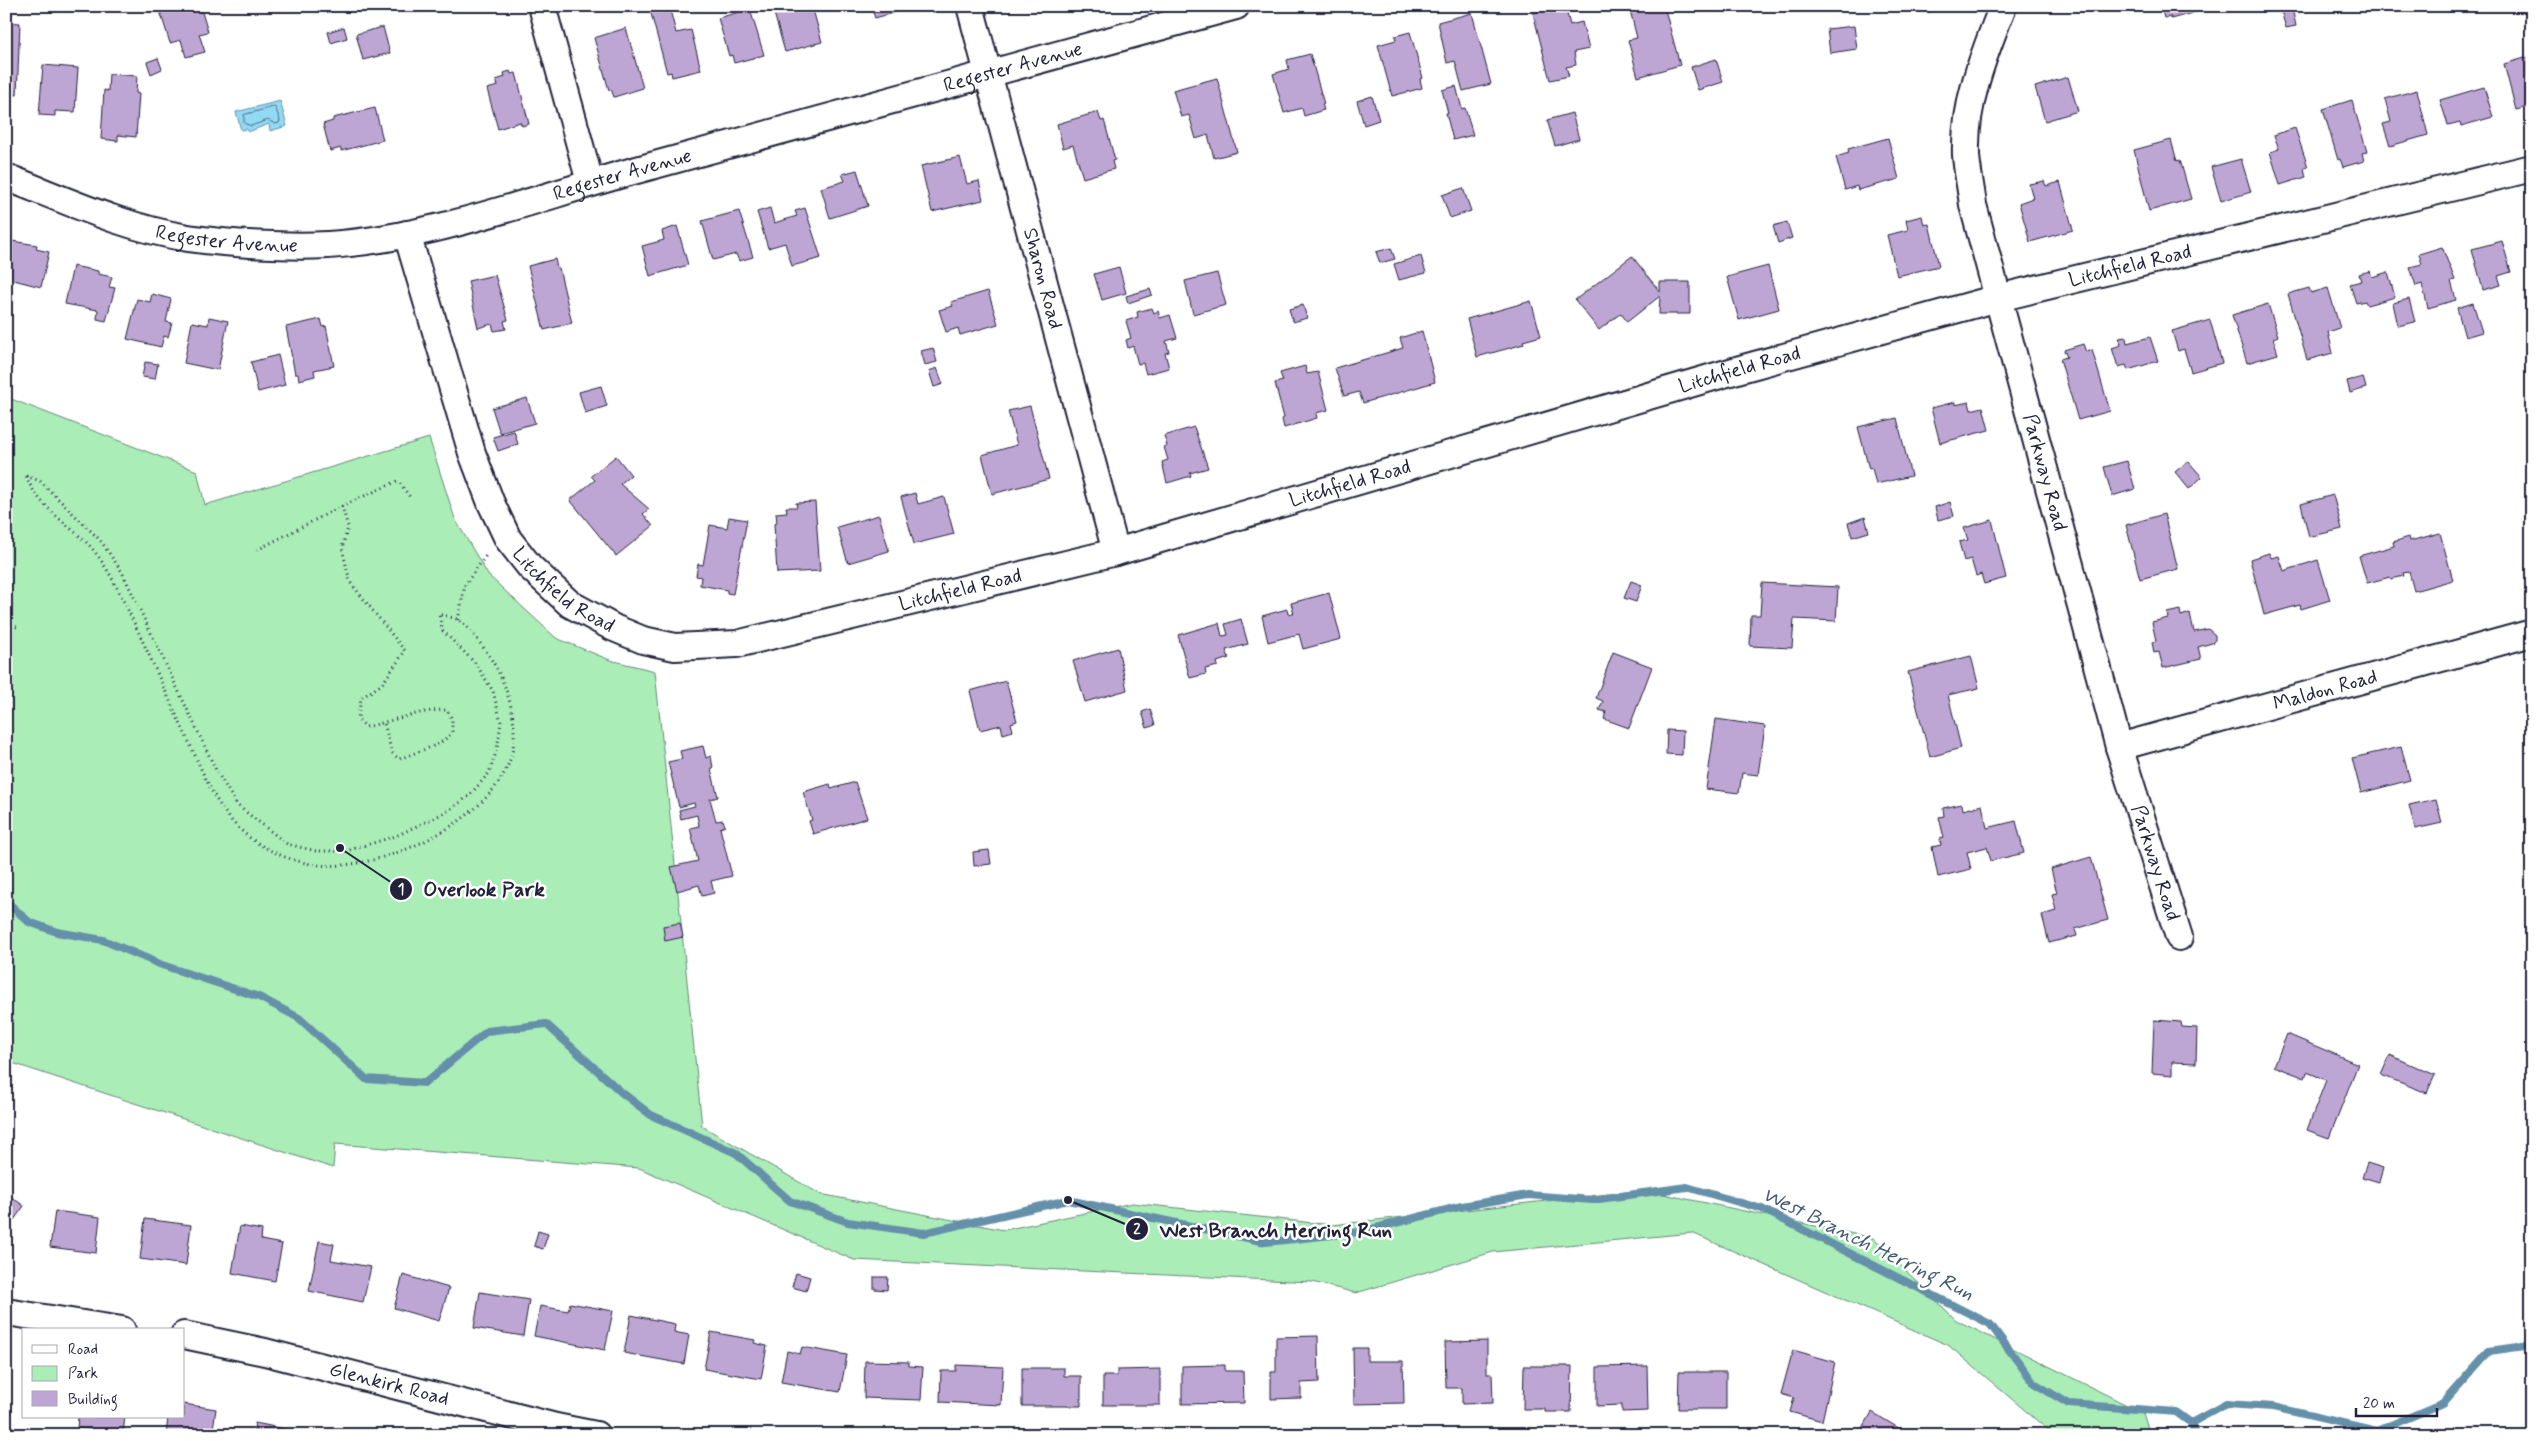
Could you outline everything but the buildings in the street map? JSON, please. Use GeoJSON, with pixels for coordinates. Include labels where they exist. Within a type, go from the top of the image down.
{"type":"FeatureCollection","features":[{"type":"Feature","properties":{"kind":"street"},"geometry":{"type":"LineString","coordinates":[[542,6],[590,182]]}},
{"type":"Feature","properties":{"kind":"street","name":"Sharon Road"},"geometry":{"type":"LineString","coordinates":[[970,6],[1116,552]]}},
{"type":"Feature","properties":{"kind":"street","name":"Regester Avenue"},"geometry":{"type":"LineString","coordinates":[[6,177],[106,216],[188,238],[249,243],[328,245],[407,234],[467,220],[590,182],[1236,6]]}},
{"type":"Feature","properties":{"kind":"street","name":"Parkway Road"},"geometry":{"type":"LineString","coordinates":[[2003,6],[1978,68],[1970,108],[1966,154],[1973,205],[2119,747],[2179,936]]}},
{"type":"Feature","properties":{"kind":"street","name":"Litchfield Road"},"geometry":{"type":"LineString","coordinates":[[407,234],[472,453],[491,503],[508,539],[530,567],[570,604],[614,628],[643,640],[675,647],[737,644],[1116,552],[1744,368],[1998,298],[2532,168]]}},
{"type":"Feature","properties":{"kind":"street","name":"Maldon Road"},"geometry":{"type":"LineString","coordinates":[[2119,747],[2532,633]]}},
{"type":"Feature","properties":{"kind":"street"},"geometry":{"type":"LineString","coordinates":[[6,1312],[109,1328]]}},
{"type":"Feature","properties":{"kind":"street","name":"Glenkirk Road"},"geometry":{"type":"LineString","coordinates":[[185,1335],[265,1352],[556,1427],[596,1435]]}},
{"type":"Feature","properties":{"kind":"path"},"geometry":{"type":"LineString","coordinates":[[26,476],[40,481],[100,540],[122,572],[227,789],[237,805],[287,844],[316,851],[346,851],[396,836],[446,812],[469,796],[490,773],[501,722],[493,691],[476,664],[443,631],[439,614],[458,620],[491,657],[505,686],[514,722],[512,750],[501,778],[480,804],[455,824],[403,850],[349,865],[317,865],[282,857],[254,841],[228,816],[207,779],[114,581],[92,548],[31,491],[26,476]]}},
{"type":"Feature","properties":{"kind":"path"},"geometry":{"type":"LineString","coordinates":[[257,550],[342,506],[398,482],[410,497]]}},
{"type":"Feature","properties":{"kind":"path"},"geometry":{"type":"LineString","coordinates":[[342,506],[348,527],[342,548],[350,582],[404,651],[382,684],[361,698],[358,719],[366,727],[427,710],[447,710],[452,719],[452,733],[439,744],[399,759],[392,753],[384,723]]}},
{"type":"Feature","properties":{"kind":"path"},"geometry":{"type":"LineString","coordinates":[[458,620],[465,585],[490,550],[508,539]]}},
{"type":"Feature","properties":{"kind":"path"},"geometry":{"type":"LineString","coordinates":[[6,625],[17,628]]}},
{"type":"Feature","properties":{"kind":"green space"},"geometry":{"type":"Polygon","coordinates":[[[6,397],[197,471],[205,505],[429,438],[455,519],[488,575],[556,638],[610,660],[655,671],[702,1126],[820,1194],[1004,1230],[1132,1203],[1332,1225],[1644,1190],[1873,1238],[1956,1320],[2143,1413],[2150,1435],[2054,1435],[1948,1345],[1692,1233],[1493,1252],[1356,1293],[1312,1282],[854,1260],[639,1168],[335,1144],[333,1168],[6,1061],[6,397]]]}},
{"type":"Feature","properties":{"kind":"water"},"geometry":{"type":"Polygon","coordinates":[[[280,101],[287,126],[270,131],[269,124],[248,132],[247,129],[241,130],[236,112],[280,101]]]}},
{"type":"Feature","properties":{"kind":"waterway","name":"West Branch Herring Run"},"geometry":{"type":"LineString","coordinates":[[6,901],[29,922],[57,932],[103,940],[162,965],[259,997],[299,1018],[366,1079],[425,1083],[487,1031],[546,1024],[621,1092],[651,1115],[736,1153],[790,1201],[848,1222],[924,1233],[1068,1200],[1266,1242],[1360,1232],[1462,1206],[1528,1195],[1592,1200],[1687,1187],[1762,1209],[1990,1324],[2034,1383],[2069,1404],[2176,1412],[2191,1423],[2195,1435]]}},
{"type":"Feature","properties":{"kind":"waterway"},"geometry":{"type":"LineString","coordinates":[[2191,1423],[2226,1404],[2273,1407],[2377,1431],[2443,1403],[2489,1351],[2532,1345]]}},
{"type":"Feature","properties":{"kind":"place","name":"Overlook Park"},"geometry":{"type":"Point","coordinates":[340,848]}},
{"type":"Feature","properties":{"kind":"place","name":"West Branch Herring Run"},"geometry":{"type":"Point","coordinates":[1068,1200]}}]}
